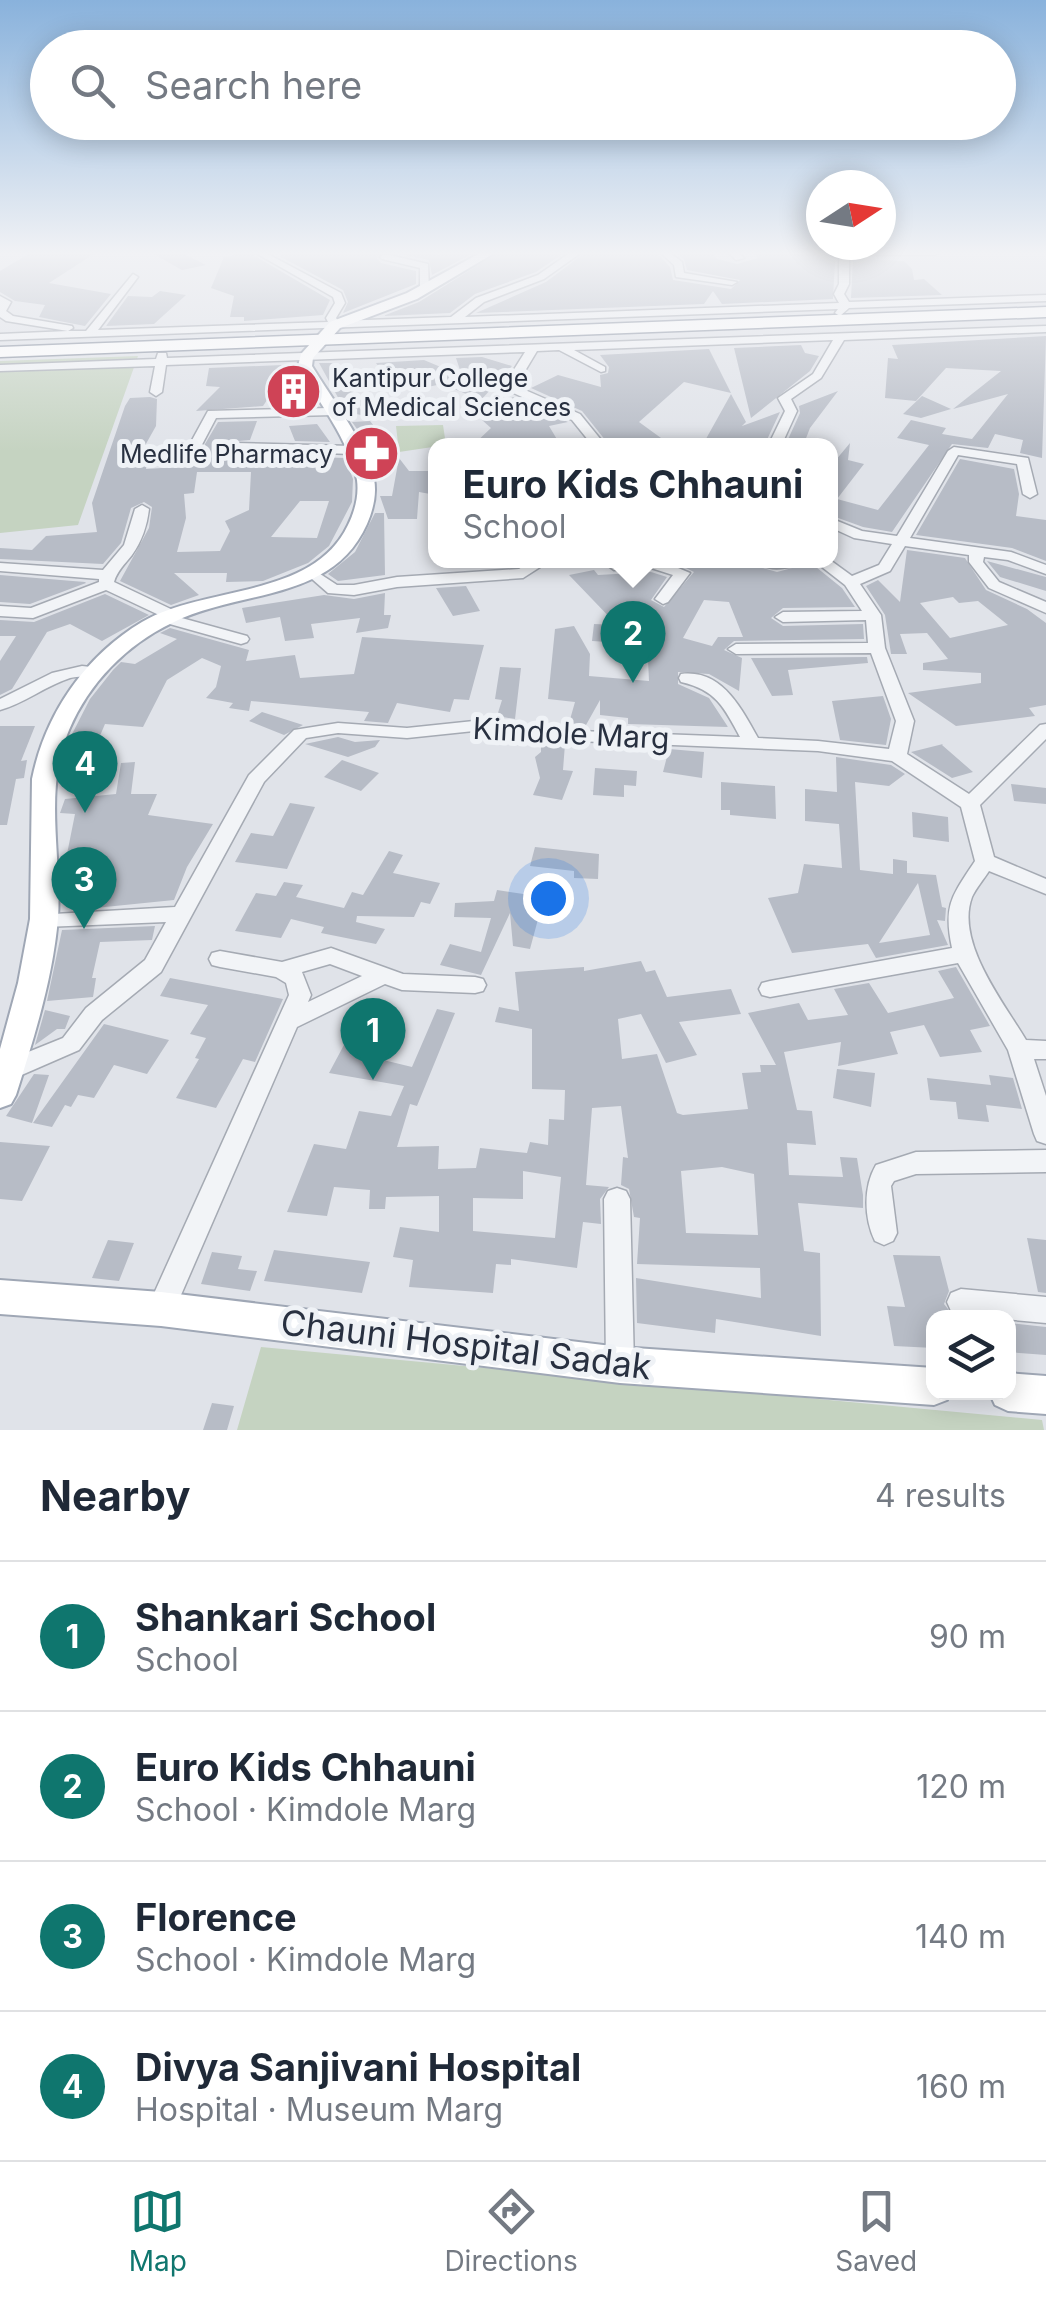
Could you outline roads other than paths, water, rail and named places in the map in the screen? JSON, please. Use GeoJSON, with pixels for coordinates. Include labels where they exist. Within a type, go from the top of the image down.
{"type":"FeatureCollection","features":[{"type":"Feature","properties":{"kind":"highway"},"geometry":{"type":"LineString","coordinates":[[0,352],[95,336],[168,346],[227,335],[320,340],[450,328],[894,319]]}},
{"type":"Feature","properties":{"kind":"main road"},"geometry":{"type":"LineString","coordinates":[[0,1095],[10,1070],[44,920],[42,777],[57,730],[94,672],[119,648],[168,617],[310,572],[345,550],[358,527],[366,482],[306,366],[320,340],[364,319]]}},
{"type":"Feature","properties":{"kind":"main road"},"geometry":{"type":"LineString","coordinates":[[0,1297],[40,1301]]}},
{"type":"Feature","properties":{"kind":"main road","name":"Chauni Hospital Sadak"},"geometry":{"type":"LineString","coordinates":[[0,1310],[40,1301],[161,1309],[620,1364],[926,1386]]}},
{"type":"Feature","properties":{"kind":"main road"},"geometry":{"type":"LineString","coordinates":[[1016,1393],[1046,1395]]}},
{"type":"Feature","properties":{"kind":"street"},"geometry":{"type":"LineString","coordinates":[[10,319],[95,336]]}},
{"type":"Feature","properties":{"kind":"street"},"geometry":{"type":"LineString","coordinates":[[95,336],[106,319]]}},
{"type":"Feature","properties":{"kind":"street"},"geometry":{"type":"LineString","coordinates":[[221,319],[226,321],[227,335]]}},
{"type":"Feature","properties":{"kind":"street"},"geometry":{"type":"LineString","coordinates":[[320,340],[331,319]]}},
{"type":"Feature","properties":{"kind":"street"},"geometry":{"type":"LineString","coordinates":[[450,328],[460,319]]}},
{"type":"Feature","properties":{"kind":"street"},"geometry":{"type":"LineString","coordinates":[[844,321],[864,319]]}},
{"type":"Feature","properties":{"kind":"street"},"geometry":{"type":"LineString","coordinates":[[934,319],[948,333]]}},
{"type":"Feature","properties":{"kind":"street"},"geometry":{"type":"LineString","coordinates":[[844,321],[948,333],[1046,329]]}},
{"type":"Feature","properties":{"kind":"street"},"geometry":{"type":"LineString","coordinates":[[778,438],[791,412],[784,398],[817,376],[844,321]]}},
{"type":"Feature","properties":{"kind":"street"},"geometry":{"type":"LineString","coordinates":[[0,337],[227,335],[532,350],[775,324]]}},
{"type":"Feature","properties":{"kind":"street"},"geometry":{"type":"LineString","coordinates":[[0,368],[157,363],[320,340]]}},
{"type":"Feature","properties":{"kind":"street"},"geometry":{"type":"LineString","coordinates":[[156,392],[157,363],[168,346]]}},
{"type":"Feature","properties":{"kind":"street"},"geometry":{"type":"LineString","coordinates":[[564,348],[601,369]]}},
{"type":"Feature","properties":{"kind":"street"},"geometry":{"type":"LineString","coordinates":[[532,350],[509,387],[576,417],[593,438]]}},
{"type":"Feature","properties":{"kind":"street"},"geometry":{"type":"LineString","coordinates":[[191,453],[212,414],[329,412]]}},
{"type":"Feature","properties":{"kind":"street"},"geometry":{"type":"LineString","coordinates":[[236,447],[352,450]]}},
{"type":"Feature","properties":{"kind":"street"},"geometry":{"type":"LineString","coordinates":[[851,582],[885,568],[954,452],[1023,461],[1030,494]]}},
{"type":"Feature","properties":{"kind":"street"},"geometry":{"type":"LineString","coordinates":[[0,611],[33,614],[107,580],[140,530],[142,509]]}},
{"type":"Feature","properties":{"kind":"street"},"geometry":{"type":"LineString","coordinates":[[838,526],[859,535],[900,543],[978,550],[1046,570]]}},
{"type":"Feature","properties":{"kind":"street"},"geometry":{"type":"LineString","coordinates":[[978,550],[976,562],[994,584],[1046,608]]}},
{"type":"Feature","properties":{"kind":"street"},"geometry":{"type":"LineString","coordinates":[[0,566],[107,580],[168,617],[240,639]]}},
{"type":"Feature","properties":{"kind":"street"},"geometry":{"type":"LineString","coordinates":[[461,568],[466,577]]}},
{"type":"Feature","properties":{"kind":"street"},"geometry":{"type":"LineString","coordinates":[[310,572],[333,590],[523,573],[531,568]]}},
{"type":"Feature","properties":{"kind":"street"},"geometry":{"type":"LineString","coordinates":[[664,600],[682,573],[667,568]]}},
{"type":"Feature","properties":{"kind":"street"},"geometry":{"type":"LineString","coordinates":[[831,568],[851,582],[873,615],[877,648],[905,721],[897,756],[970,804],[985,861],[962,897],[957,922],[964,954],[1019,1049],[1046,1134]]}},
{"type":"Feature","properties":{"kind":"street"},"geometry":{"type":"LineString","coordinates":[[783,617],[873,615]]}},
{"type":"Feature","properties":{"kind":"street"},"geometry":{"type":"LineString","coordinates":[[736,650],[877,648]]}},
{"type":"Feature","properties":{"kind":"street"},"geometry":{"type":"LineString","coordinates":[[0,705],[27,697],[59,676],[82,669],[94,672]]}},
{"type":"Feature","properties":{"kind":"street"},"geometry":{"type":"LineString","coordinates":[[687,678],[710,683],[724,695],[752,743]]}},
{"type":"Feature","properties":{"kind":"street","name":"Kimdole Marg"},"geometry":{"type":"LineString","coordinates":[[10,1070],[71,1044],[94,1014],[153,966],[256,779],[300,734],[338,728],[408,733],[493,724],[552,735],[752,743],[897,756]]}},
{"type":"Feature","properties":{"kind":"street"},"geometry":{"type":"LineString","coordinates":[[970,804],[1041,739]]}},
{"type":"Feature","properties":{"kind":"street"},"geometry":{"type":"LineString","coordinates":[[985,861],[1046,887]]}},
{"type":"Feature","properties":{"kind":"street"},"geometry":{"type":"LineString","coordinates":[[44,920],[181,914]]}},
{"type":"Feature","properties":{"kind":"street"},"geometry":{"type":"LineString","coordinates":[[770,988],[964,954]]}},
{"type":"Feature","properties":{"kind":"street"},"geometry":{"type":"LineString","coordinates":[[282,970],[332,956],[354,961],[380,977],[475,986]]}},
{"type":"Feature","properties":{"kind":"street"},"geometry":{"type":"LineString","coordinates":[[161,1309],[292,1020],[300,994],[296,979],[282,970],[220,959]]}},
{"type":"Feature","properties":{"kind":"street"},"geometry":{"type":"LineString","coordinates":[[292,1020],[380,977]]}},
{"type":"Feature","properties":{"kind":"street"},"geometry":{"type":"LineString","coordinates":[[1019,1049],[1046,1050]]}},
{"type":"Feature","properties":{"kind":"street"},"geometry":{"type":"LineString","coordinates":[[884,1233],[878,1185],[884,1173],[916,1163],[1046,1162]]}},
{"type":"Feature","properties":{"kind":"street"},"geometry":{"type":"LineString","coordinates":[[617,1199],[620,1364]]}},
{"type":"Feature","properties":{"kind":"street"},"geometry":{"type":"LineString","coordinates":[[960,1302],[1046,1310]]}},
{"type":"Feature","properties":{"kind":"place","name":"Kantipur College of Medical Sciences"},"geometry":{"type":"Point","coordinates":[293,392]}},
{"type":"Feature","properties":{"kind":"place","name":"Medlife Pharmacy"},"geometry":{"type":"Point","coordinates":[372,454]}},
{"type":"Feature","properties":{"kind":"place","name":"Euro Kids Chhauni"},"geometry":{"type":"Point","coordinates":[633,683]}},
{"type":"Feature","properties":{"kind":"place","name":"Divya Sanjivani Hospital"},"geometry":{"type":"Point","coordinates":[85,813]}},
{"type":"Feature","properties":{"kind":"place","name":"Florence"},"geometry":{"type":"Point","coordinates":[84,929]}},
{"type":"Feature","properties":{"kind":"place","name":"Shankari School"},"geometry":{"type":"Point","coordinates":[373,1080]}}]}
